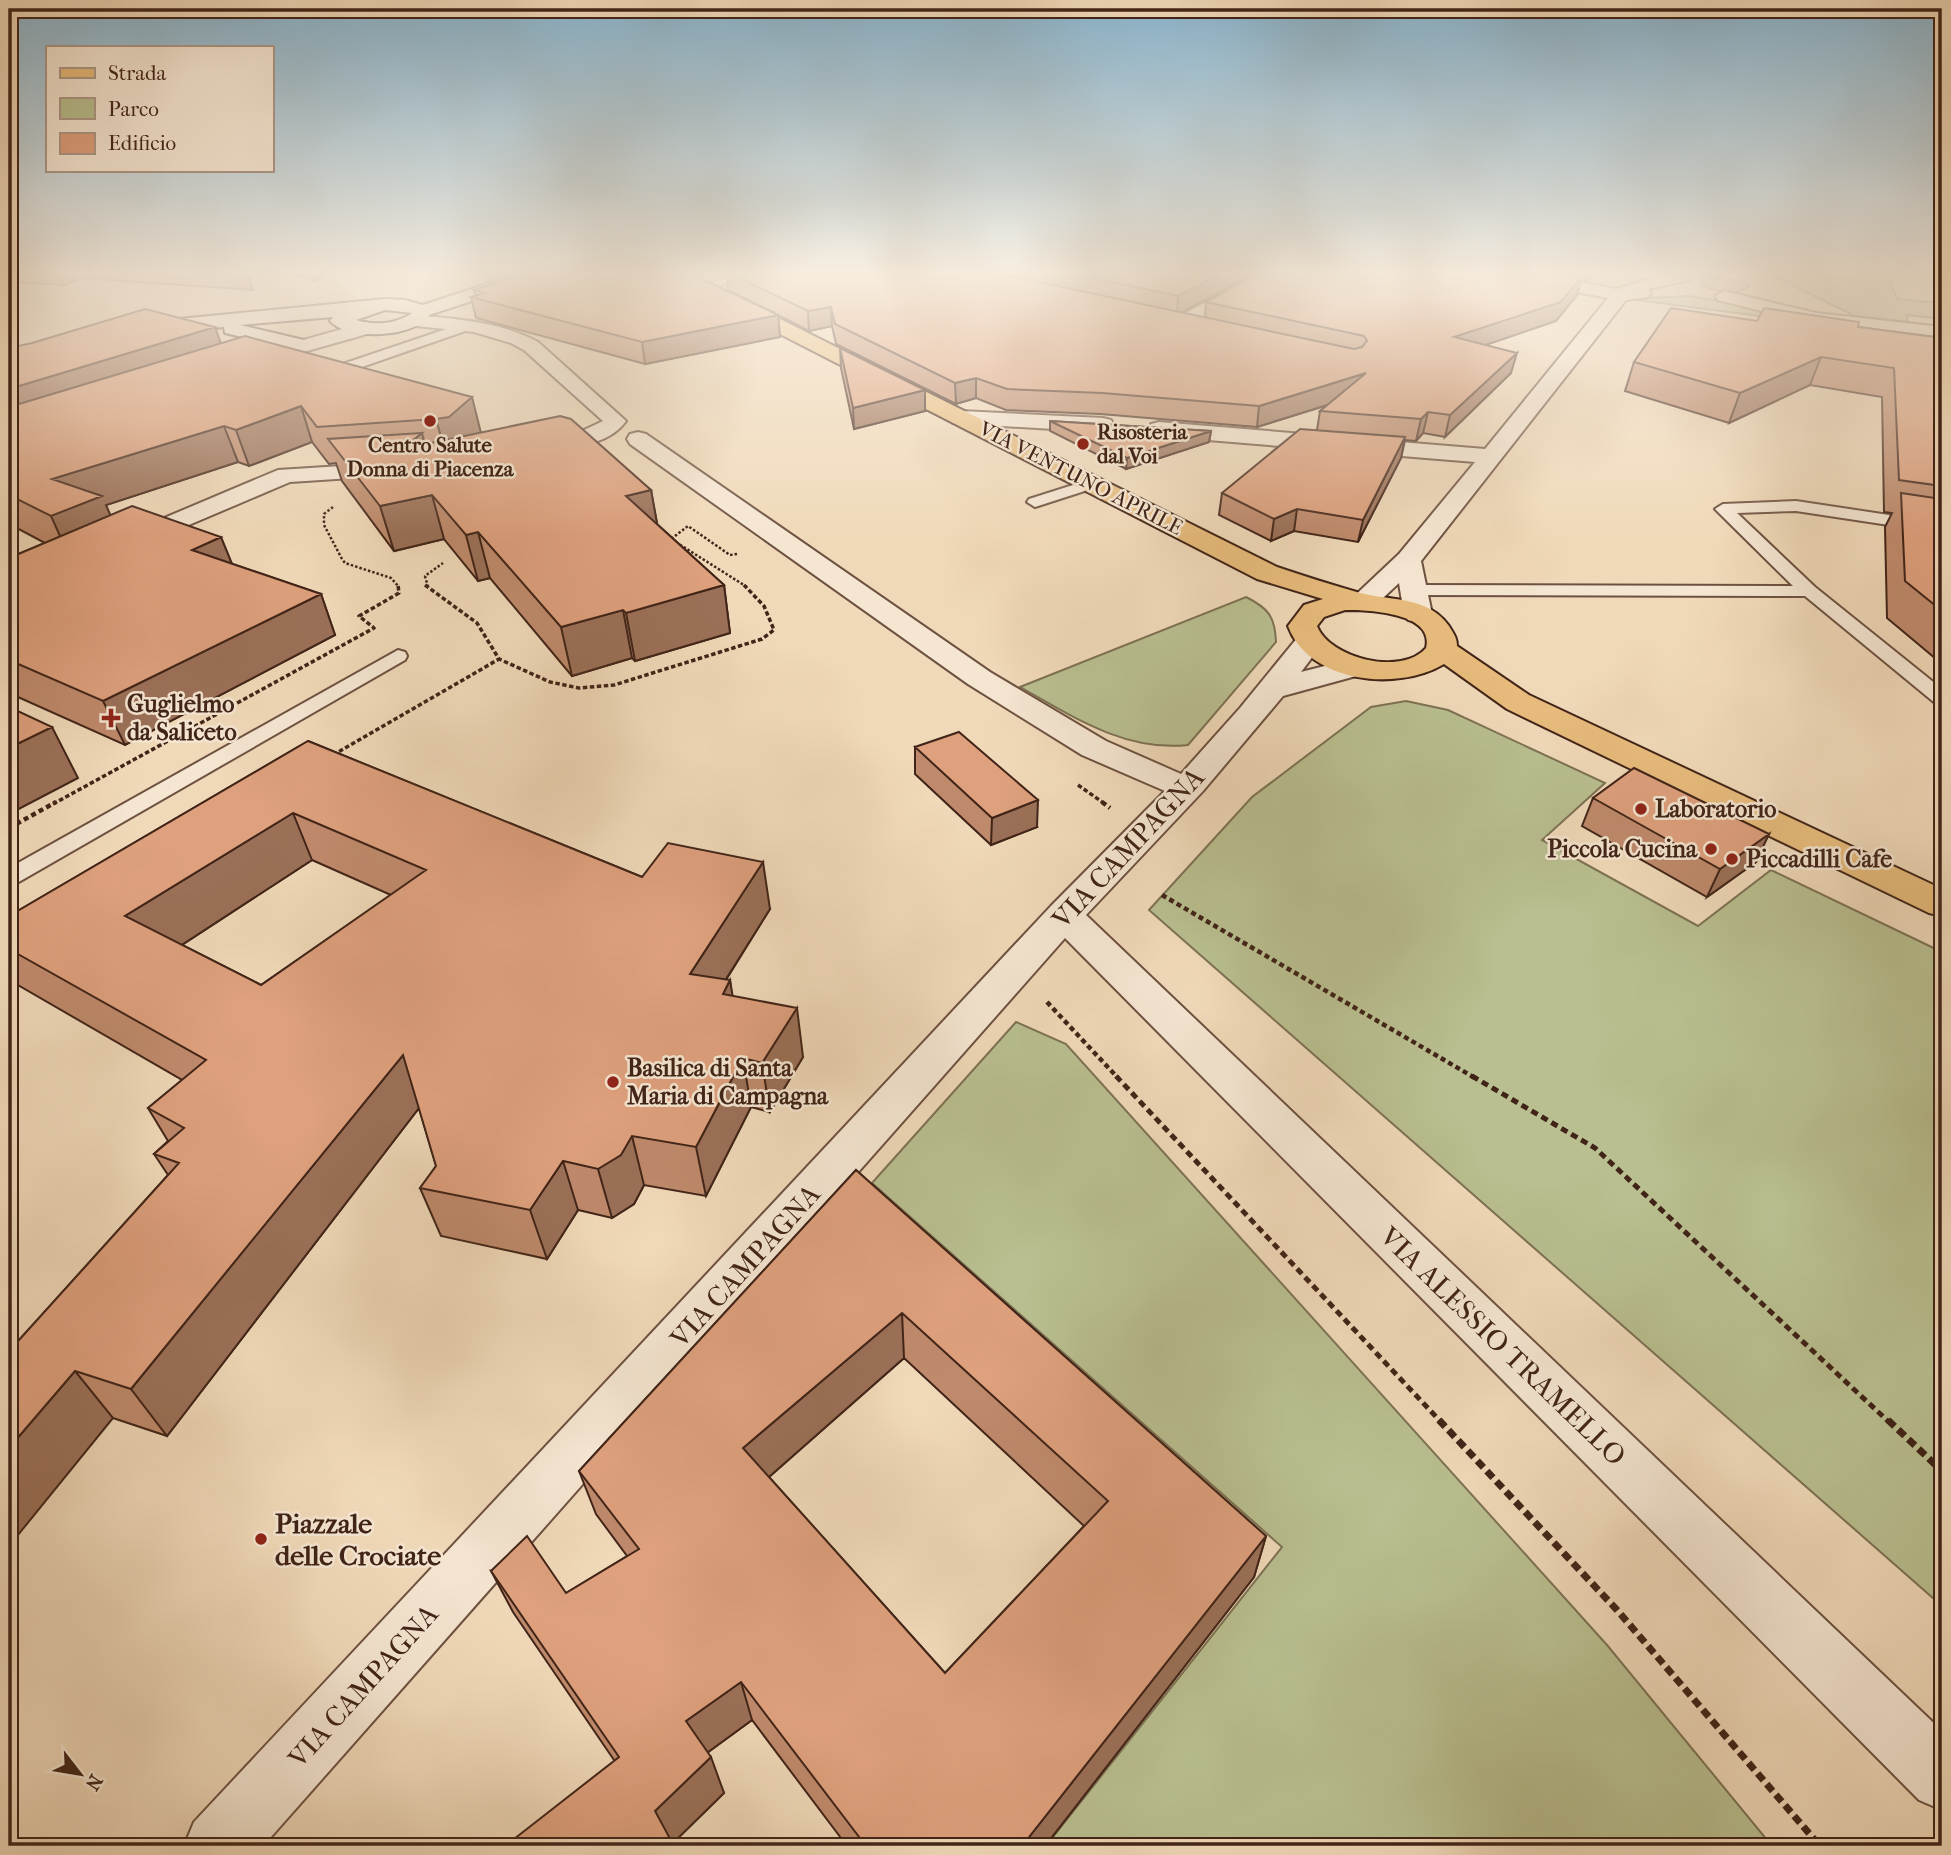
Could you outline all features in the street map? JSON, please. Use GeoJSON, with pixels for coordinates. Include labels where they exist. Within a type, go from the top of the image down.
{"type":"FeatureCollection","features":[{"type":"Feature","properties":{"kind":"main road","name":"VIA VENTUNO APRILE"},"geometry":{"type":"LineString","coordinates":[[857,363],[1267,573],[1362,601],[1415,602],[1438,631],[1443,640],[1442,649],[1434,658],[1420,665],[1399,669]]}},
{"type":"Feature","properties":{"kind":"main road","name":"VIA VENTUNO APRILE"},"geometry":{"type":"LineString","coordinates":[[1267,573],[1319,652],[1356,667],[1399,669],[1518,702]]}},
{"type":"Feature","properties":{"kind":"main road","name":"VIA VENTUNO APRILE"},"geometry":{"type":"LineString","coordinates":[[1307,630],[1327,605],[1362,601]]}},
{"type":"Feature","properties":{"kind":"main road","name":"VIA VENTUNO APRILE"},"geometry":{"type":"LineString","coordinates":[[1442,649],[1518,702],[1942,904]]}},
{"type":"Feature","properties":{"kind":"street"},"geometry":{"type":"LineString","coordinates":[[512,451],[601,432],[612,427],[615,421],[550,363]]}},
{"type":"Feature","properties":{"kind":"street"},"geometry":{"type":"LineString","coordinates":[[1362,601],[1408,559],[1566,363]]}},
{"type":"Feature","properties":{"kind":"street"},"geometry":{"type":"LineString","coordinates":[[961,418],[1134,427],[1492,456]]}},
{"type":"Feature","properties":{"kind":"street"},"geometry":{"type":"LineString","coordinates":[[638,439],[979,678],[1094,748],[1186,788]]}},
{"type":"Feature","properties":{"kind":"street"},"geometry":{"type":"LineString","coordinates":[[110,551],[286,475],[408,468]]}},
{"type":"Feature","properties":{"kind":"street"},"geometry":{"type":"LineString","coordinates":[[1408,559],[1415,602]]}},
{"type":"Feature","properties":{"kind":"street","name":"VIA CAMPAGNA"},"geometry":{"type":"LineString","coordinates":[[218,1846],[1063,915],[1186,788],[1274,689],[1307,630]]}},
{"type":"Feature","properties":{"kind":"street"},"geometry":{"type":"LineString","coordinates":[[1274,689],[1356,667]]}},
{"type":"Feature","properties":{"kind":"street","name":"VIA ALESSIO TRAMELLO"},"geometry":{"type":"LineString","coordinates":[[1063,915],[1942,1777]]}},
{"type":"Feature","properties":{"kind":"lane"},"geometry":{"type":"LineString","coordinates":[[277,363],[289,364]]}},
{"type":"Feature","properties":{"kind":"lane"},"geometry":{"type":"LineString","coordinates":[[315,371],[328,374],[361,363]]}},
{"type":"Feature","properties":{"kind":"lane"},"geometry":{"type":"LineString","coordinates":[[1035,502],[1092,484]]}},
{"type":"Feature","properties":{"kind":"lane"},"geometry":{"type":"LineString","coordinates":[[1942,528],[1796,506],[1723,509],[1808,591],[1942,699]]}},
{"type":"Feature","properties":{"kind":"lane"},"geometry":{"type":"LineString","coordinates":[[1415,602],[1808,591]]}},
{"type":"Feature","properties":{"kind":"lane"},"geometry":{"type":"LineString","coordinates":[[9,878],[398,656]]}},
{"type":"Feature","properties":{"kind":"lane"},"geometry":{"type":"LineString","coordinates":[[1917,679],[1942,678]]}},
{"type":"Feature","properties":{"kind":"path"},"geometry":{"type":"LineString","coordinates":[[9,828],[374,628],[359,616],[399,593],[399,586],[391,578],[345,563],[341,558],[333,537],[324,524],[324,514],[338,503]]}},
{"type":"Feature","properties":{"kind":"path"},"geometry":{"type":"LineString","coordinates":[[443,563],[425,576],[425,585],[477,622],[499,659],[550,682],[579,688],[614,685],[762,639],[774,630],[764,607],[749,588],[725,576],[671,539],[688,526],[730,555],[790,546]]}},
{"type":"Feature","properties":{"kind":"path"},"geometry":{"type":"LineString","coordinates":[[328,758],[499,659]]}},
{"type":"Feature","properties":{"kind":"path"},"geometry":{"type":"LineString","coordinates":[[1162,895],[1595,1148],[1942,1471]]}},
{"type":"Feature","properties":{"kind":"path"},"geometry":{"type":"LineString","coordinates":[[1047,1002],[1617,1610],[1820,1846]]}},
{"type":"Feature","properties":{"kind":"green space"},"geometry":{"type":"Polygon","coordinates":[[[1246,597],[1269,614],[1276,642],[1188,745],[1165,746],[1122,738],[1080,720],[1020,687],[1246,597]]]}},
{"type":"Feature","properties":{"kind":"green space"},"geometry":{"type":"Polygon","coordinates":[[[1406,701],[1448,710],[1605,783],[1542,840],[1698,926],[1771,870],[1942,952],[1942,1606],[1149,910],[1252,797],[1371,707],[1406,701]]]}},
{"type":"Feature","properties":{"kind":"green space"},"geometry":{"type":"Polygon","coordinates":[[[1016,1022],[1066,1044],[1607,1645],[1772,1846],[1046,1846],[1282,1547],[872,1183],[1016,1022]]]}},
{"type":"Feature","properties":{"kind":"building"},"geometry":{"type":"Polygon","coordinates":[[[9,363],[97,363],[9,389],[9,363]]]}},
{"type":"Feature","properties":{"kind":"building"},"geometry":{"type":"Polygon","coordinates":[[[157,363],[344,363],[472,397],[449,417],[436,419],[317,427],[301,406],[236,430],[224,426],[52,479],[102,496],[51,516],[9,495],[9,407],[157,363]]]}},
{"type":"Feature","properties":{"kind":"building"},"geometry":{"type":"Polygon","coordinates":[[[843,363],[869,363],[925,390],[853,408],[843,363]]]}},
{"type":"Feature","properties":{"kind":"building"},"geometry":{"type":"Polygon","coordinates":[[[913,363],[1507,363],[1450,415],[1428,412],[1421,419],[1320,411],[1366,373],[1259,406],[1102,393],[1007,389],[976,378],[955,383],[913,363]]]}},
{"type":"Feature","properties":{"kind":"building"},"geometry":{"type":"Polygon","coordinates":[[[1636,363],[1808,363],[1740,393],[1636,363]]]}},
{"type":"Feature","properties":{"kind":"building"},"geometry":{"type":"Polygon","coordinates":[[[1858,363],[1942,363],[1942,486],[1899,480],[1894,368],[1858,363]]]}},
{"type":"Feature","properties":{"kind":"building"},"geometry":{"type":"Polygon","coordinates":[[[560,416],[571,419],[651,490],[626,496],[724,585],[626,613],[623,610],[561,627],[478,532],[466,535],[432,495],[380,506],[328,439],[422,433],[402,449],[560,416]]]}},
{"type":"Feature","properties":{"kind":"building"},"geometry":{"type":"Polygon","coordinates":[[[1050,421],[1211,431],[1127,458],[1050,421]]]}},
{"type":"Feature","properties":{"kind":"building"},"geometry":{"type":"Polygon","coordinates":[[[1300,429],[1405,437],[1363,520],[1297,509],[1274,519],[1222,493],[1300,429]]]}},
{"type":"Feature","properties":{"kind":"building"},"geometry":{"type":"Polygon","coordinates":[[[1901,493],[1942,499],[1942,611],[1905,581],[1901,493]]]}},
{"type":"Feature","properties":{"kind":"building"},"geometry":{"type":"Polygon","coordinates":[[[132,506],[221,537],[192,550],[321,594],[103,701],[9,660],[9,558],[132,506]]]}},
{"type":"Feature","properties":{"kind":"building"},"geometry":{"type":"Polygon","coordinates":[[[9,707],[52,727],[9,748],[9,707]]]}},
{"type":"Feature","properties":{"kind":"building"},"geometry":{"type":"Polygon","coordinates":[[[959,732],[1038,800],[992,818],[915,747],[959,732]]]}},
{"type":"Feature","properties":{"kind":"building"},"geometry":{"type":"Polygon","coordinates":[[[308,741],[642,877],[668,843],[763,862],[690,974],[730,980],[723,994],[797,1008],[762,1063],[743,1058],[696,1147],[632,1136],[621,1155],[598,1169],[563,1161],[530,1210],[420,1188],[436,1166],[403,1055],[131,1389],[75,1371],[9,1448],[9,1349],[179,1163],[154,1154],[184,1128],[148,1108],[206,1060],[9,949],[9,916],[308,741]],[[293,813],[125,916],[261,985],[426,870],[293,813]]]}},
{"type":"Feature","properties":{"kind":"building"},"geometry":{"type":"Polygon","coordinates":[[[1634,768],[1769,834],[1720,869],[1593,798],[1634,768]]]}},
{"type":"Feature","properties":{"kind":"building"},"geometry":{"type":"Polygon","coordinates":[[[856,1170],[1266,1536],[1022,1846],[866,1846],[741,1682],[686,1721],[711,1757],[655,1811],[674,1846],[505,1846],[619,1757],[491,1571],[527,1536],[566,1593],[639,1549],[579,1471],[856,1170]],[[902,1313],[743,1448],[945,1673],[1108,1501],[902,1313]]]}},
{"type":"Feature","properties":{"kind":"place","name":"Centro Salute Donna di Piacenza"},"geometry":{"type":"Point","coordinates":[430,421]}},
{"type":"Feature","properties":{"kind":"place","name":"Risosteria dal Voi"},"geometry":{"type":"Point","coordinates":[1083,444]}},
{"type":"Feature","properties":{"kind":"place","name":"Guglielmo da Saliceto"},"geometry":{"type":"Point","coordinates":[111,718]}},
{"type":"Feature","properties":{"kind":"place","name":"Laboratorio"},"geometry":{"type":"Point","coordinates":[1641,809]}},
{"type":"Feature","properties":{"kind":"place","name":"Piccola Cucina"},"geometry":{"type":"Point","coordinates":[1711,849]}},
{"type":"Feature","properties":{"kind":"place","name":"Piccadilli Cafe"},"geometry":{"type":"Point","coordinates":[1732,859]}},
{"type":"Feature","properties":{"kind":"place","name":"Basilica di Santa Maria di Campagna"},"geometry":{"type":"Point","coordinates":[613,1082]}},
{"type":"Feature","properties":{"kind":"place","name":"Piazzale delle Crociate"},"geometry":{"type":"Point","coordinates":[261,1539]}}]}
